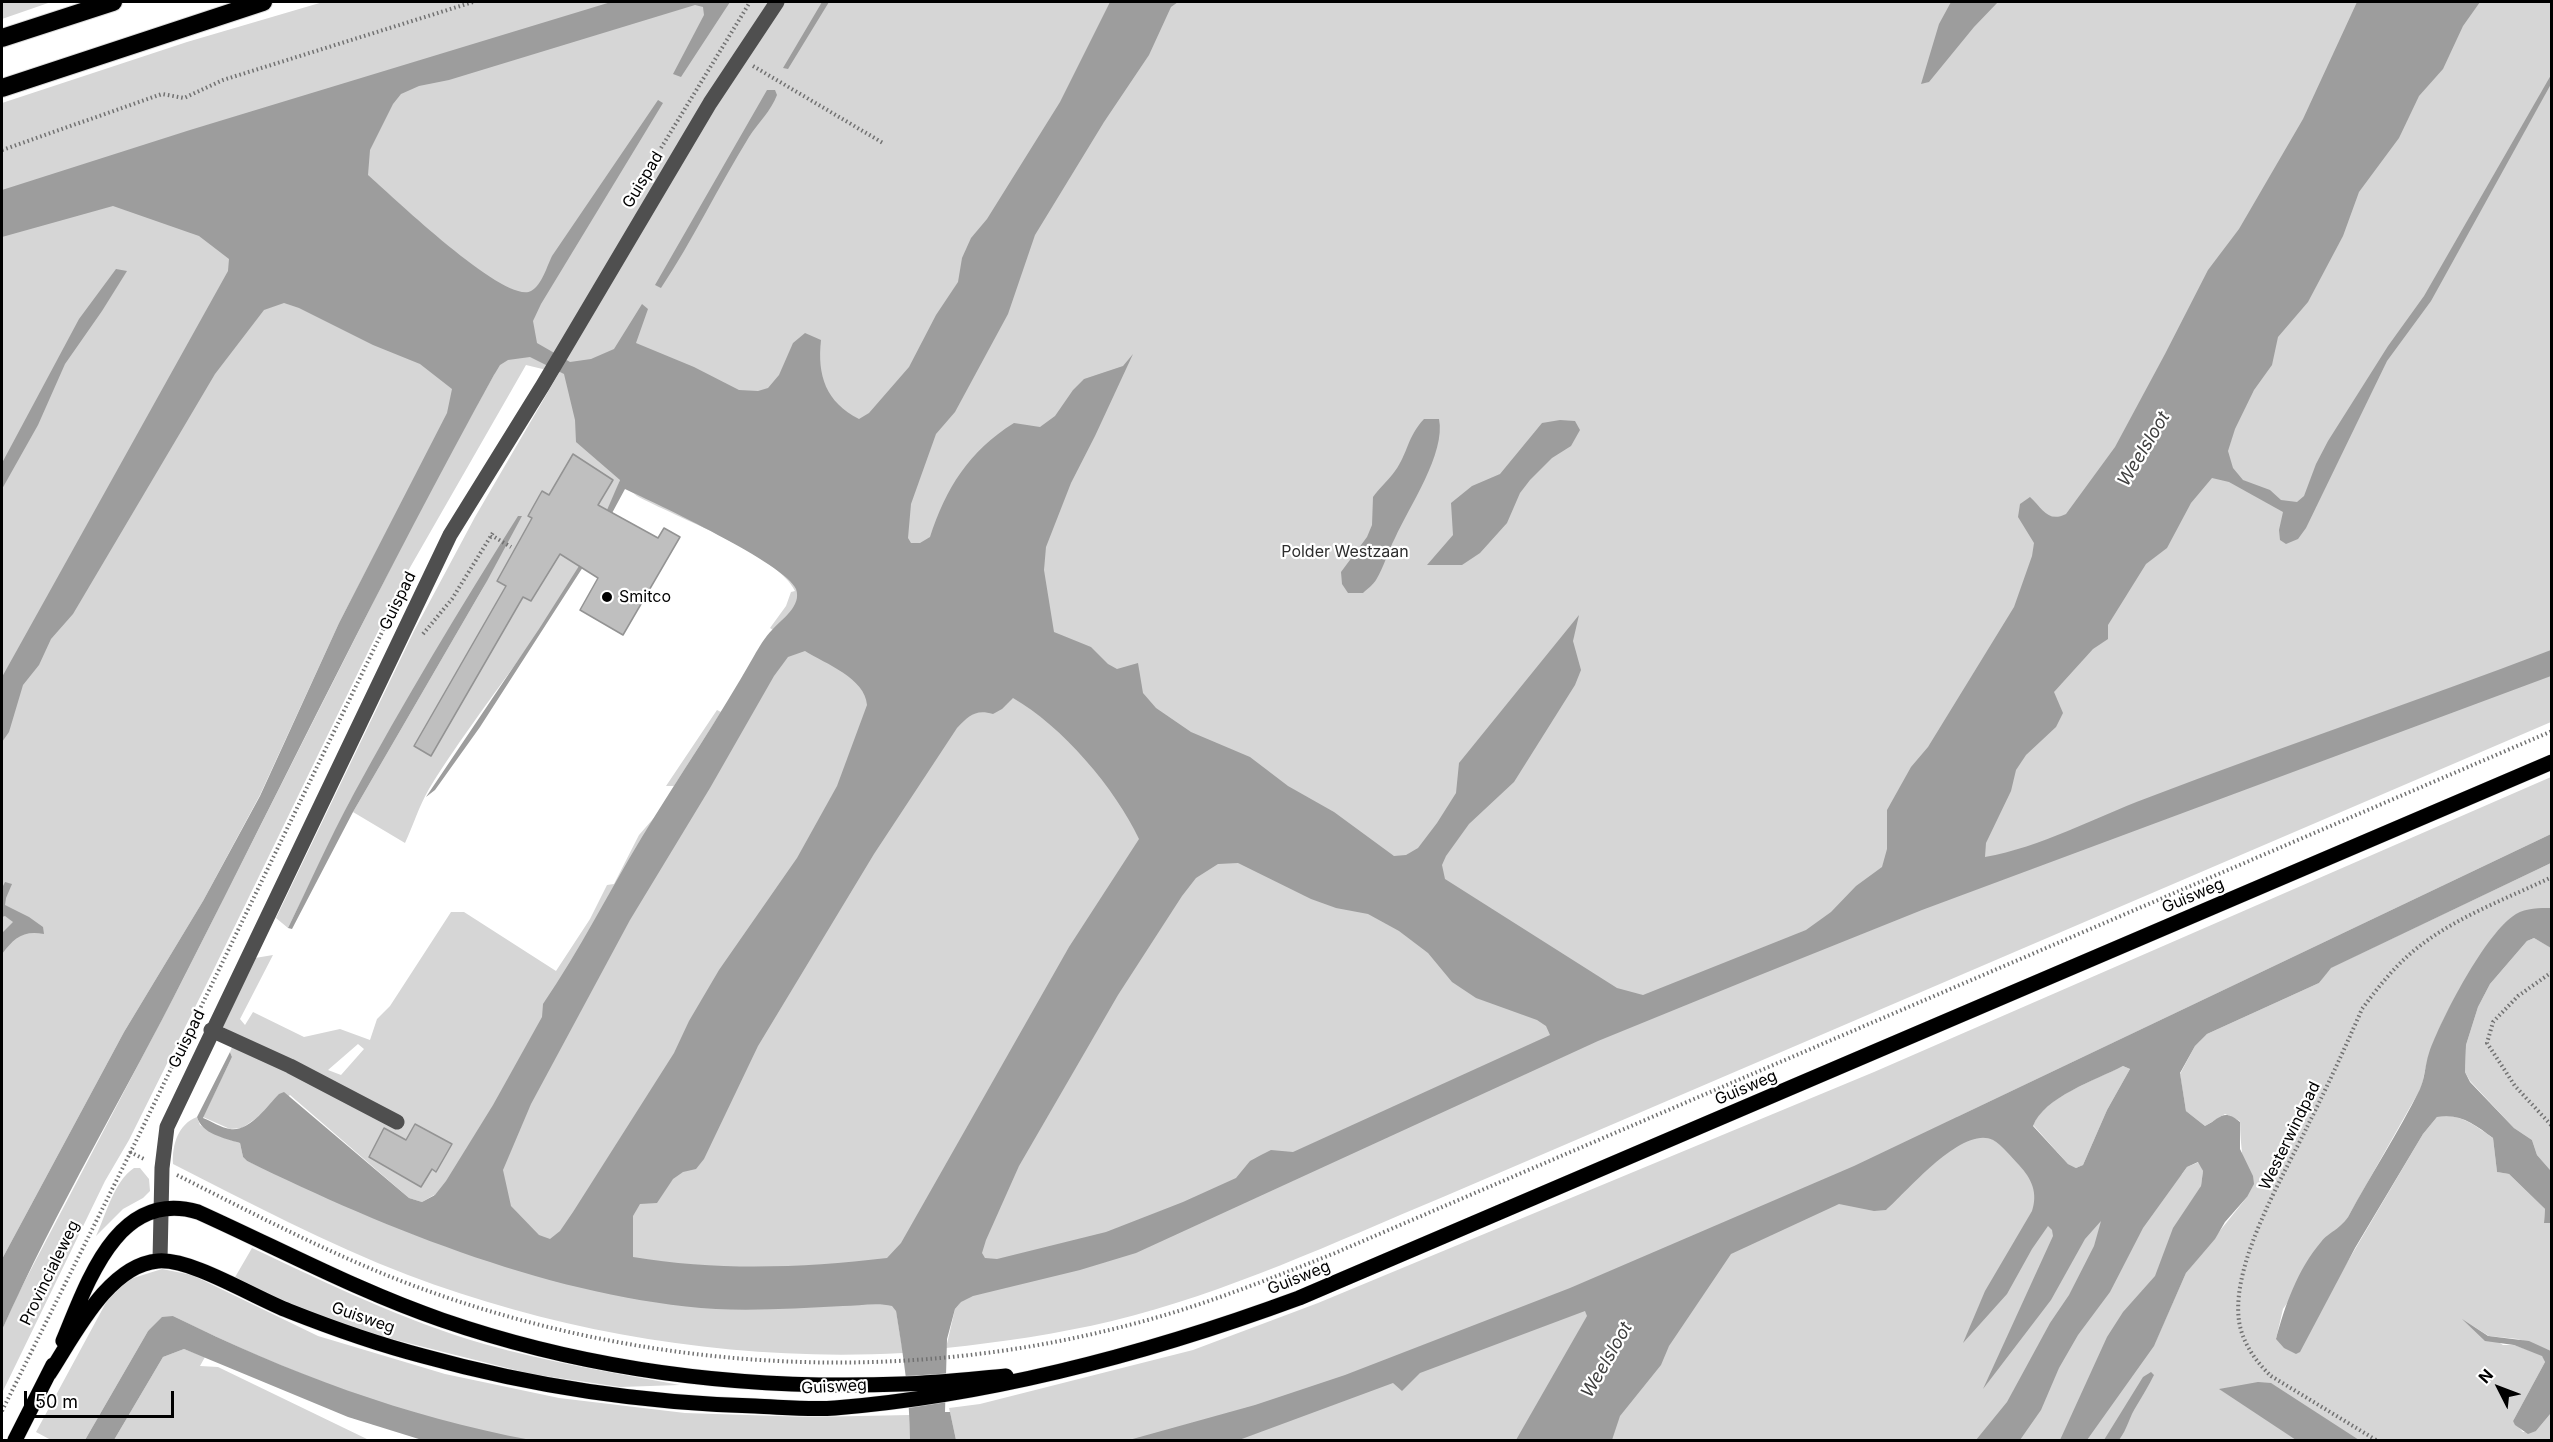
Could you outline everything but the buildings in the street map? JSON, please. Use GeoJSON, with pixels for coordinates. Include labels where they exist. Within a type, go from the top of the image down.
{"type":"FeatureCollection","features":[{"type":"Feature","properties":{"kind":"highway"},"geometry":{"type":"LineString","coordinates":[[2,38],[113,2]]}},
{"type":"Feature","properties":{"kind":"highway"},"geometry":{"type":"LineString","coordinates":[[2,88],[263,2]]}},
{"type":"Feature","properties":{"kind":"main road","name":"Guisweg"},"geometry":{"type":"LineString","coordinates":[[49,1374],[100,1258],[127,1226],[162,1209],[180,1208],[198,1212],[372,1294],[443,1320],[550,1352],[653,1371],[720,1380],[807,1385],[903,1384],[955,1387],[1012,1383],[1227,1325],[1299,1298],[2552,762]]}},
{"type":"Feature","properties":{"kind":"main road","name":"Guisweg"},"geometry":{"type":"LineString","coordinates":[[160,1260],[187,1265],[286,1310],[399,1350],[522,1380],[624,1396],[734,1406],[832,1408],[903,1400],[955,1387]]}},
{"type":"Feature","properties":{"kind":"main road"},"geometry":{"type":"LineString","coordinates":[[15,1440],[49,1374],[110,1286],[135,1268],[160,1260]]}},
{"type":"Feature","properties":{"kind":"street","name":"Guispad"},"geometry":{"type":"LineString","coordinates":[[160,1260],[162,1168],[167,1127],[211,1030],[394,649],[450,535],[543,385],[710,103],[777,2]]}},
{"type":"Feature","properties":{"kind":"street"},"geometry":{"type":"LineString","coordinates":[[211,1030],[290,1066],[397,1122]]}},
{"type":"Feature","properties":{"kind":"path"},"geometry":{"type":"LineString","coordinates":[[2,150],[162,94],[184,99],[223,80],[473,2]]}},
{"type":"Feature","properties":{"kind":"path"},"geometry":{"type":"LineString","coordinates":[[740,58],[884,143]]}},
{"type":"Feature","properties":{"kind":"path"},"geometry":{"type":"LineString","coordinates":[[394,649],[421,636],[452,599],[493,533],[511,547]]}},
{"type":"Feature","properties":{"kind":"path","name":"Guisweg"},"geometry":{"type":"LineString","coordinates":[[162,1168],[335,1253],[375,1270],[428,1291],[542,1327],[652,1348],[708,1356],[788,1363],[892,1363],[1018,1349],[1096,1334],[1169,1314],[1255,1285],[1684,1104],[2552,731]]}},
{"type":"Feature","properties":{"kind":"path","name":"Westerwindpad"},"geometry":{"type":"LineString","coordinates":[[2376,1440],[2271,1376],[2260,1366],[2244,1336],[2239,1321],[2243,1271],[2265,1215],[2362,1009],[2378,988],[2421,945],[2458,922],[2552,877]]}},
{"type":"Feature","properties":{"kind":"path"},"geometry":{"type":"LineString","coordinates":[[2552,972],[2518,996],[2493,1022],[2487,1043],[2515,1086],[2552,1126]]}},
{"type":"Feature","properties":{"kind":"path","name":"Provincialeweg"},"geometry":{"type":"LineString","coordinates":[[2,1411],[130,1152]]}},
{"type":"Feature","properties":{"kind":"green space"},"geometry":{"type":"Polygon","coordinates":[[[2,2],[51,2],[2,19],[2,2]]]}},
{"type":"Feature","properties":{"kind":"green space","name":"Polder Westzaan"},"geometry":{"type":"Polygon","coordinates":[[[323,2],[2551,2],[2551,722],[1362,1231],[1197,1296],[1091,1326],[946,1348],[955,1309],[960,1303],[893,1306],[896,1310],[903,1353],[840,1355],[777,1353],[651,1340],[528,1313],[467,1296],[408,1275],[318,1237],[173,1164],[175,1143],[181,1130],[190,1120],[197,1117],[200,1125],[219,1136],[240,1143],[243,1157],[247,1161],[386,1223],[445,1245],[434,1195],[422,1202],[409,1198],[290,1095],[242,1128],[230,1129],[203,1117],[232,1057],[230,1052],[237,1035],[223,1027],[255,958],[273,955],[240,1019],[245,1025],[253,1012],[304,1037],[340,1029],[370,1040],[377,1019],[390,1006],[451,912],[464,912],[556,971],[590,919],[607,885],[614,884],[639,835],[659,812],[781,623],[773,630],[770,628],[786,606],[791,592],[795,591],[785,577],[747,550],[637,496],[620,480],[603,522],[559,601],[429,789],[405,843],[353,812],[487,581],[351,799],[288,928],[276,918],[414,631],[475,517],[559,373],[526,365],[404,578],[212,973],[129,1140],[105,1181],[2,1393],[2,1330],[17,1296],[182,981],[430,490],[495,373],[456,395],[339,623],[260,795],[203,901],[124,1032],[2,1259],[2,103],[187,42],[323,2]],[[358,1044],[328,1070],[341,1075],[364,1049],[358,1044]]]}},
{"type":"Feature","properties":{"kind":"green space"},"geometry":{"type":"Polygon","coordinates":[[[717,710],[721,712],[674,786],[666,786],[717,710]]]}},
{"type":"Feature","properties":{"kind":"green space"},"geometry":{"type":"Polygon","coordinates":[[[2551,777],[2551,834],[1957,1117],[1995,1141],[2102,1221],[2182,1174],[2187,1167],[2199,1162],[2203,1171],[2201,1186],[2154,1345],[2186,1273],[2247,1197],[2240,1121],[2225,1114],[2205,1126],[2186,1111],[2180,1074],[2195,1046],[2207,1034],[2319,983],[2330,968],[2551,863],[2551,908],[2510,920],[2498,931],[2484,950],[2443,1020],[2430,1052],[2422,1086],[2348,1217],[2283,1309],[2276,1339],[2335,1283],[2423,1134],[2437,1117],[2446,1116],[2467,1121],[2493,1138],[2497,1172],[2509,1174],[2545,1209],[2544,1223],[2551,1223],[2551,1351],[2518,1339],[2489,1336],[2503,1345],[2514,1345],[2542,1355],[2545,1362],[2513,1421],[2523,1432],[2536,1431],[2551,1413],[2551,1440],[956,1440],[949,1408],[980,1404],[1193,1350],[1318,1303],[1874,1072],[2551,777]]]}},
{"type":"Feature","properties":{"kind":"green space"},"geometry":{"type":"Polygon","coordinates":[[[2534,938],[2552,948],[2551,1171],[2537,1155],[2532,1140],[2514,1128],[2470,1081],[2465,1072],[2466,1045],[2478,1007],[2490,984],[2527,941],[2534,938]]]}},
{"type":"Feature","properties":{"kind":"green space"},"geometry":{"type":"Polygon","coordinates":[[[2123,1066],[2130,1069],[2107,1110],[2083,1165],[2076,1168],[2068,1164],[2033,1125],[2039,1115],[2060,1097],[2123,1066]]]}},
{"type":"Feature","properties":{"kind":"green space"},"geometry":{"type":"Polygon","coordinates":[[[134,1168],[140,1168],[149,1179],[150,1191],[143,1198],[123,1209],[96,1236],[121,1181],[134,1168]]]}},
{"type":"Feature","properties":{"kind":"green space"},"geometry":{"type":"Polygon","coordinates":[[[252,1248],[366,1300],[454,1335],[581,1367],[680,1385],[620,1387],[531,1374],[380,1336],[309,1312],[234,1279],[252,1248]]]}},
{"type":"Feature","properties":{"kind":"green space"},"geometry":{"type":"Polygon","coordinates":[[[162,1269],[192,1275],[318,1336],[445,1374],[559,1398],[685,1413],[809,1417],[910,1415],[910,1440],[469,1440],[480,1430],[401,1409],[323,1382],[247,1351],[173,1316],[148,1331],[85,1440],[51,1440],[36,1432],[109,1297],[130,1279],[162,1269]]]}},
{"type":"Feature","properties":{"kind":"green space"},"geometry":{"type":"Polygon","coordinates":[[[184,1349],[205,1357],[200,1366],[218,1367],[369,1440],[114,1440],[163,1357],[184,1349]]]}},
{"type":"Feature","properties":{"kind":"water","name":"Weelsloot"},"geometry":{"type":"Polygon","coordinates":[[[611,2],[730,2],[681,77],[673,74],[704,15],[703,7],[695,5],[449,80],[419,86],[401,94],[393,104],[370,150],[368,175],[474,266],[517,291],[531,291],[544,275],[552,256],[658,100],[663,103],[541,304],[533,321],[537,343],[570,362],[591,359],[614,349],[642,304],[648,309],[636,343],[694,367],[739,390],[758,391],[768,388],[779,375],[793,343],[805,333],[821,340],[821,365],[826,387],[831,396],[839,405],[859,419],[869,413],[909,367],[936,315],[958,282],[962,258],[971,238],[987,219],[1060,102],[1110,2],[1178,2],[1171,7],[1149,55],[1104,122],[1035,235],[1008,314],[955,412],[936,434],[911,504],[908,538],[911,543],[920,543],[930,537],[944,502],[961,472],[972,458],[998,434],[1014,423],[1040,427],[1055,416],[1073,390],[1084,379],[1123,366],[1133,354],[1071,483],[1046,547],[1044,570],[1054,632],[1091,647],[1108,664],[1117,669],[1138,663],[1143,693],[1156,708],[1191,732],[1250,757],[1288,786],[1334,812],[1394,856],[1406,855],[1418,848],[1456,793],[1459,763],[1579,615],[1573,641],[1581,670],[1575,685],[1514,782],[1469,824],[1442,865],[1445,879],[1617,988],[1643,995],[1806,930],[1831,912],[1856,886],[1882,867],[1887,849],[1887,810],[1911,767],[1928,747],[2014,607],[2032,556],[2034,543],[2018,517],[2020,504],[2030,497],[2050,516],[2066,514],[2115,447],[2208,270],[2239,229],[2303,119],[2357,2],[2480,2],[2463,26],[2443,69],[2419,96],[2399,138],[2359,192],[2343,236],[2308,302],[2278,337],[2272,365],[2254,390],[2235,429],[2228,451],[2233,468],[2243,480],[2270,490],[2281,500],[2297,502],[2304,496],[2328,441],[2388,346],[2424,296],[2551,75],[2551,84],[2431,301],[2387,361],[2306,528],[2298,539],[2286,544],[2280,540],[2279,530],[2283,512],[2229,482],[2212,478],[2191,503],[2167,548],[2146,564],[2108,625],[2108,639],[2093,649],[2054,692],[2063,713],[2056,727],[2026,755],[2016,770],[2011,791],[1986,843],[1985,857],[2047,839],[2197,779],[2551,650],[2551,676],[1922,910],[1598,1041],[1136,1253],[1080,1270],[973,1296],[961,1302],[955,1309],[947,1339],[945,1412],[950,1412],[956,1440],[910,1440],[904,1359],[896,1311],[892,1306],[874,1304],[780,1309],[716,1309],[656,1303],[535,1276],[416,1236],[301,1187],[247,1161],[243,1157],[240,1143],[204,1128],[197,1117],[230,1052],[232,1057],[203,1118],[223,1127],[237,1129],[251,1122],[279,1094],[284,1092],[409,1198],[422,1202],[435,1195],[493,1105],[542,1017],[543,1004],[642,837],[762,642],[794,607],[796,589],[787,578],[769,565],[718,535],[625,489],[583,567],[480,727],[435,790],[426,797],[591,547],[620,480],[576,442],[575,420],[564,374],[530,357],[508,360],[500,365],[494,375],[414,524],[162,1019],[45,1240],[2,1330],[2,1259],[124,1032],[203,901],[260,796],[339,623],[447,413],[452,389],[420,364],[373,345],[299,308],[284,303],[264,310],[215,374],[73,614],[51,639],[39,665],[23,685],[9,732],[2,742],[2,677],[228,271],[229,259],[199,236],[113,206],[2,237],[2,190],[190,130],[611,2]],[[805,651],[788,657],[774,676],[710,788],[630,920],[531,1104],[503,1170],[511,1206],[539,1235],[550,1239],[560,1231],[573,1212],[674,1053],[689,1021],[719,970],[797,858],[837,786],[867,705],[865,695],[852,679],[805,651]],[[1013,698],[993,714],[977,713],[957,728],[874,854],[758,1046],[704,1159],[696,1169],[683,1172],[673,1179],[657,1203],[640,1204],[633,1216],[633,1257],[728,1266],[792,1266],[887,1258],[901,1243],[1069,947],[1139,839],[1129,819],[1102,779],[1068,741],[1013,698]],[[1238,863],[1218,864],[1196,878],[1182,896],[1118,995],[1019,1166],[986,1240],[982,1253],[985,1258],[997,1259],[1106,1232],[1183,1202],[1236,1178],[1250,1161],[1271,1150],[1293,1152],[1550,1035],[1546,1026],[1537,1020],[1476,998],[1452,982],[1428,953],[1399,931],[1368,914],[1336,908],[1311,899],[1238,863]]]}},
{"type":"Feature","properties":{"kind":"water"},"geometry":{"type":"Polygon","coordinates":[[[822,2],[829,2],[788,69],[783,68],[822,2]]]}},
{"type":"Feature","properties":{"kind":"water"},"geometry":{"type":"Polygon","coordinates":[[[1951,2],[1998,2],[1974,27],[1929,82],[1921,84],[1939,24],[1951,2]]]}},
{"type":"Feature","properties":{"kind":"water"},"geometry":{"type":"Polygon","coordinates":[[[767,90],[775,90],[777,95],[771,106],[749,137],[661,288],[655,285],[767,90]]]}},
{"type":"Feature","properties":{"kind":"water"},"geometry":{"type":"Polygon","coordinates":[[[116,269],[127,271],[65,364],[38,425],[2,489],[2,463],[79,319],[116,269]]]}},
{"type":"Feature","properties":{"kind":"water"},"geometry":{"type":"Polygon","coordinates":[[[1424,419],[1439,419],[1440,433],[1425,480],[1376,580],[1363,593],[1348,593],[1342,584],[1341,572],[1367,537],[1372,525],[1373,497],[1395,471],[1414,432],[1424,419]]]}},
{"type":"Feature","properties":{"kind":"water"},"geometry":{"type":"Polygon","coordinates":[[[1560,420],[1575,421],[1580,430],[1571,446],[1552,458],[1530,480],[1520,493],[1507,523],[1480,553],[1462,565],[1427,565],[1453,535],[1451,503],[1472,486],[1500,474],[1542,423],[1560,420]]]}},
{"type":"Feature","properties":{"kind":"water"},"geometry":{"type":"Polygon","coordinates":[[[518,516],[522,516],[487,581],[353,812],[292,929],[288,928],[335,830],[372,761],[433,655],[518,516]]]}},
{"type":"Feature","properties":{"kind":"water","name":"Weelsloot"},"geometry":{"type":"Polygon","coordinates":[[[2551,834],[2551,863],[2331,968],[2319,983],[2207,1034],[2195,1046],[2180,1073],[2186,1111],[2205,1126],[2226,1115],[2240,1122],[2240,1149],[2253,1176],[2254,1184],[2247,1197],[2225,1222],[2215,1239],[2186,1273],[2154,1346],[2087,1440],[2060,1440],[2107,1337],[2123,1312],[2155,1276],[2173,1228],[2201,1186],[2203,1171],[2198,1162],[2187,1167],[2143,1228],[2110,1292],[2078,1335],[2059,1368],[2041,1410],[2020,1440],[1976,1440],[2007,1402],[2050,1323],[2069,1295],[2094,1246],[2101,1221],[2085,1239],[2051,1300],[1983,1389],[2053,1236],[2048,1226],[2032,1249],[2007,1294],[1963,1343],[1985,1291],[2034,1204],[2033,1187],[2019,1165],[1996,1142],[1980,1138],[1966,1142],[1951,1151],[1886,1210],[1874,1211],[1839,1204],[1731,1254],[1669,1346],[1661,1365],[1620,1416],[1612,1440],[1516,1440],[1587,1316],[1585,1311],[1420,1373],[1402,1391],[1393,1383],[1239,1440],[1129,1440],[1255,1405],[1345,1375],[1570,1288],[1854,1166],[2551,834]],[[2123,1066],[2072,1090],[2048,1106],[2039,1116],[2033,1126],[2068,1164],[2076,1168],[2083,1165],[2107,1110],[2130,1069],[2123,1066]]]}},
{"type":"Feature","properties":{"kind":"water"},"geometry":{"type":"Polygon","coordinates":[[[5,882],[12,884],[5,905],[43,927],[44,934],[30,933],[20,936],[2,954],[2,933],[13,922],[5,916],[2,917],[2,888],[5,882]]]}},
{"type":"Feature","properties":{"kind":"water"},"geometry":{"type":"Polygon","coordinates":[[[2551,908],[2551,948],[2534,938],[2527,941],[2490,984],[2478,1007],[2466,1045],[2465,1072],[2470,1082],[2514,1128],[2532,1140],[2537,1155],[2551,1171],[2551,1223],[2544,1223],[2545,1209],[2509,1174],[2497,1172],[2493,1138],[2460,1118],[2437,1117],[2423,1134],[2355,1248],[2300,1352],[2296,1354],[2284,1348],[2276,1339],[2288,1300],[2299,1276],[2321,1242],[2348,1217],[2412,1105],[2422,1085],[2435,1038],[2478,957],[2504,924],[2516,914],[2529,909],[2551,908]]]}},
{"type":"Feature","properties":{"kind":"water"},"geometry":{"type":"Polygon","coordinates":[[[173,1316],[259,1356],[348,1390],[438,1419],[531,1440],[422,1440],[348,1417],[184,1349],[163,1357],[114,1440],[85,1440],[148,1331],[162,1317],[173,1316]]]}},
{"type":"Feature","properties":{"kind":"water"},"geometry":{"type":"Polygon","coordinates":[[[2462,1319],[2488,1336],[2529,1341],[2551,1351],[2551,1413],[2536,1431],[2528,1434],[2513,1421],[2545,1362],[2542,1356],[2514,1345],[2485,1341],[2462,1319]]]}},
{"type":"Feature","properties":{"kind":"water"},"geometry":{"type":"Polygon","coordinates":[[[2151,1372],[2154,1375],[2119,1440],[2104,1440],[2143,1377],[2151,1372]]]}},
{"type":"Feature","properties":{"kind":"water"},"geometry":{"type":"Polygon","coordinates":[[[2258,1382],[2271,1383],[2359,1440],[2296,1440],[2219,1389],[2258,1382]]]}},
{"type":"Feature","properties":{"kind":"place","name":"Smitco"},"geometry":{"type":"Point","coordinates":[607,597]}}]}
